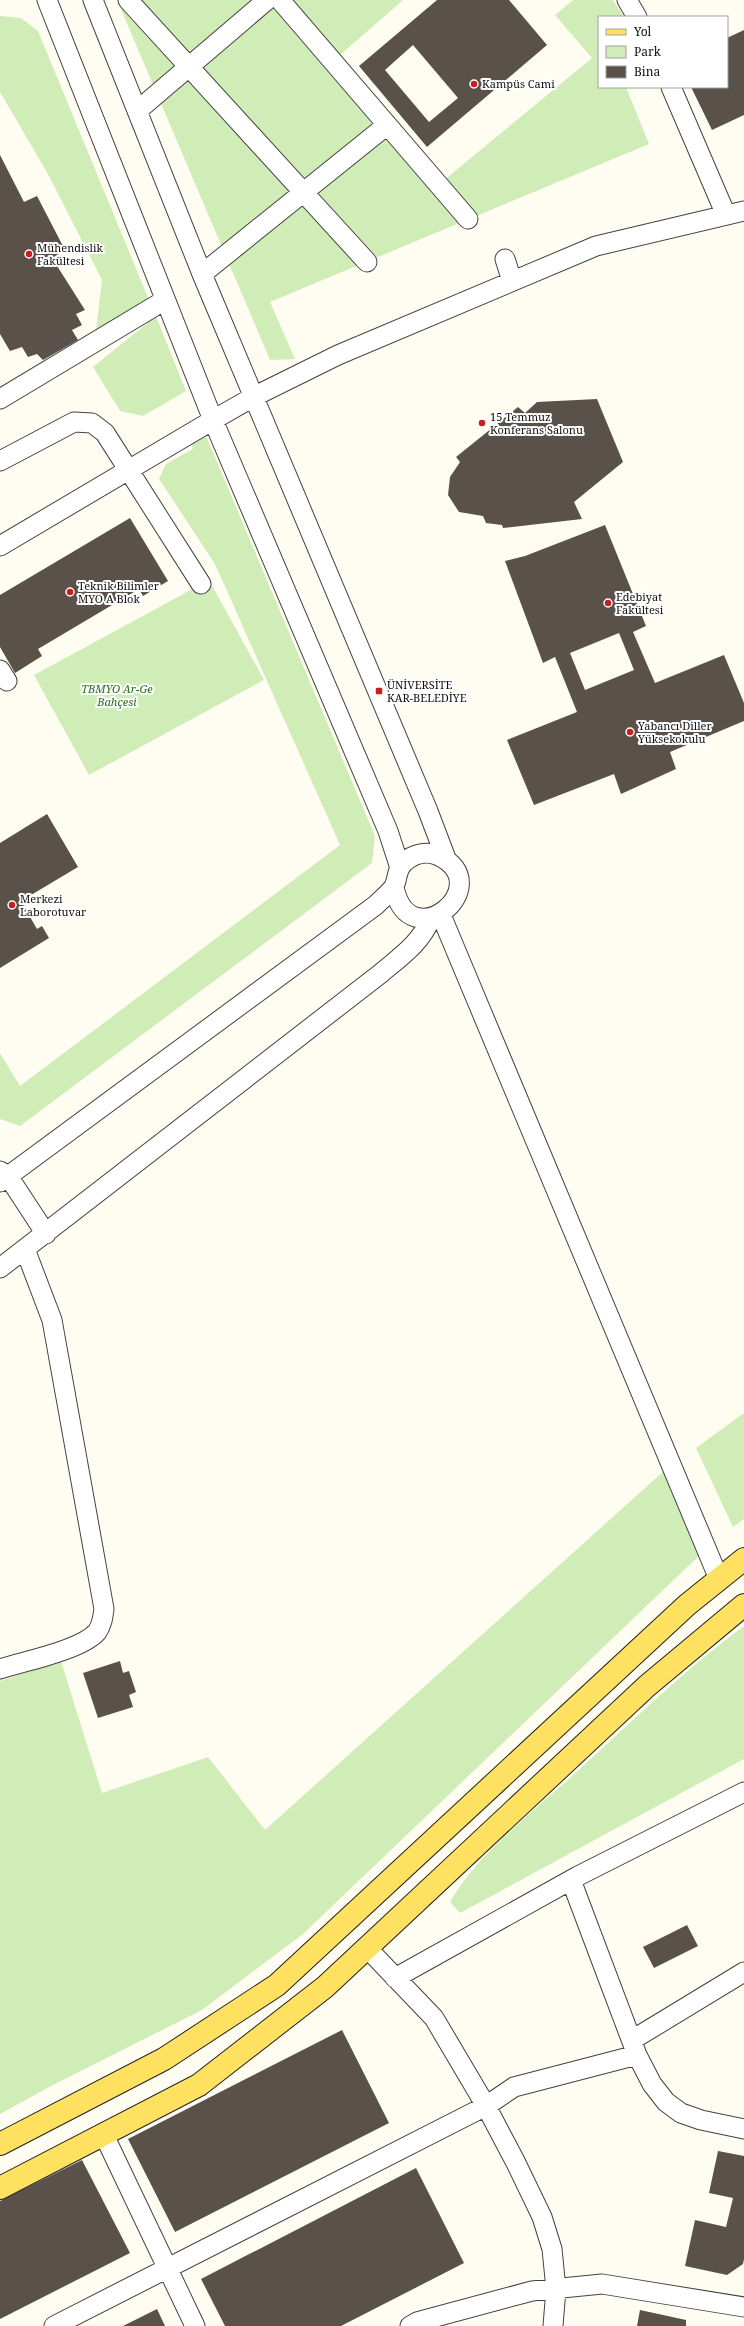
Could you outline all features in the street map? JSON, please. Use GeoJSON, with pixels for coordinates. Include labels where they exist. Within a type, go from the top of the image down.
{"type":"FeatureCollection","features":[{"type":"Feature","properties":{"kind":"main road"},"geometry":{"type":"LineString","coordinates":[[0,2144],[164,2059],[278,1985],[687,1605],[744,1559]]}},
{"type":"Feature","properties":{"kind":"main road"},"geometry":{"type":"LineString","coordinates":[[0,2188],[199,2085],[326,1986],[647,1686],[744,1605]]}},
{"type":"Feature","properties":{"kind":"street"},"geometry":{"type":"LineString","coordinates":[[47,0],[213,420],[388,831],[400,868]]}},
{"type":"Feature","properties":{"kind":"street"},"geometry":{"type":"LineString","coordinates":[[3,1260],[25,1249],[46,1234],[380,974],[416,943],[436,916],[449,908],[455,900],[458,890],[456,874],[447,861],[425,804],[255,396],[202,274],[93,0]]}},
{"type":"Feature","properties":{"kind":"street"},"geometry":{"type":"LineString","coordinates":[[128,0],[367,262]]}},
{"type":"Feature","properties":{"kind":"street"},"geometry":{"type":"LineString","coordinates":[[137,111],[267,0]]}},
{"type":"Feature","properties":{"kind":"street"},"geometry":{"type":"LineString","coordinates":[[280,0],[468,219]]}},
{"type":"Feature","properties":{"kind":"street"},"geometry":{"type":"LineString","coordinates":[[627,0],[636,16]]}},
{"type":"Feature","properties":{"kind":"street"},"geometry":{"type":"LineString","coordinates":[[672,88],[726,215]]}},
{"type":"Feature","properties":{"kind":"street"},"geometry":{"type":"LineString","coordinates":[[202,274],[387,125]]}},
{"type":"Feature","properties":{"kind":"street"},"geometry":{"type":"LineString","coordinates":[[0,546],[255,396],[338,355],[596,246],[744,211]]}},
{"type":"Feature","properties":{"kind":"street"},"geometry":{"type":"LineString","coordinates":[[505,259],[512,281]]}},
{"type":"Feature","properties":{"kind":"street"},"geometry":{"type":"LineString","coordinates":[[0,399],[165,300]]}},
{"type":"Feature","properties":{"kind":"street"},"geometry":{"type":"LineString","coordinates":[[0,461],[74,422],[92,423],[104,433],[201,584]]}},
{"type":"Feature","properties":{"kind":"street"},"geometry":{"type":"LineString","coordinates":[[46,1234],[3,1177],[289,971],[376,905],[394,887],[400,868],[408,859],[423,854],[438,856],[447,861]]}},
{"type":"Feature","properties":{"kind":"street"},"geometry":{"type":"LineString","coordinates":[[394,887],[396,897],[402,906],[410,913],[420,917],[436,916]]}},
{"type":"Feature","properties":{"kind":"street"},"geometry":{"type":"LineString","coordinates":[[436,916],[719,1579]]}},
{"type":"Feature","properties":{"kind":"street"},"geometry":{"type":"LineString","coordinates":[[0,1669],[84,1643],[97,1631],[103,1622],[104,1609],[52,1320],[25,1249]]}},
{"type":"Feature","properties":{"kind":"street"},"geometry":{"type":"LineString","coordinates":[[395,1978],[571,1880],[744,1792]]}},
{"type":"Feature","properties":{"kind":"street"},"geometry":{"type":"LineString","coordinates":[[571,1880],[634,2048],[652,2084],[666,2102],[681,2113],[701,2120],[744,2129]]}},
{"type":"Feature","properties":{"kind":"street"},"geometry":{"type":"LineString","coordinates":[[367,1948],[434,2018],[486,2106],[542,2217],[552,2249],[556,2289],[553,2326]]}},
{"type":"Feature","properties":{"kind":"street"},"geometry":{"type":"LineString","coordinates":[[54,2326],[168,2270],[486,2106],[514,2087],[634,2048],[744,1972]]}},
{"type":"Feature","properties":{"kind":"street"},"geometry":{"type":"LineString","coordinates":[[104,2135],[195,2326]]}},
{"type":"Feature","properties":{"kind":"street"},"geometry":{"type":"LineString","coordinates":[[410,2326],[417,2322],[532,2291],[602,2284],[744,2307]]}},
{"type":"Feature","properties":{"kind":"green space"},"geometry":{"type":"Polygon","coordinates":[[[117,0],[403,0],[331,63],[437,186],[592,58],[555,15],[573,0],[613,0],[623,16],[598,16],[598,88],[626,88],[649,144],[270,302],[295,359],[270,360],[117,0]]]}},
{"type":"Feature","properties":{"kind":"green space"},"geometry":{"type":"Polygon","coordinates":[[[0,16],[21,18],[38,31],[149,300],[96,330],[102,280],[48,174],[0,92],[0,16]]]}},
{"type":"Feature","properties":{"kind":"green space"},"geometry":{"type":"Polygon","coordinates":[[[156,316],[186,391],[143,416],[120,411],[93,367],[156,316]]]}},
{"type":"Feature","properties":{"kind":"green space"},"geometry":{"type":"Polygon","coordinates":[[[204,431],[375,836],[372,863],[20,1126],[0,1119],[0,1053],[20,1086],[340,845],[215,564],[159,479],[166,464],[193,449],[189,438],[204,431]]]}},
{"type":"Feature","properties":{"kind":"green space","name":"TBMYO Ar-Ge Bahçesi"},"geometry":{"type":"Polygon","coordinates":[[[209,580],[264,680],[89,775],[34,675],[209,580]]]}},
{"type":"Feature","properties":{"kind":"green space"},"geometry":{"type":"Polygon","coordinates":[[[744,1413],[744,1519],[733,1527],[696,1448],[744,1413]]]}},
{"type":"Feature","properties":{"kind":"green space"},"geometry":{"type":"Polygon","coordinates":[[[665,1470],[704,1551],[303,1934],[202,2010],[53,2085],[0,2114],[0,1681],[61,1661],[102,1793],[208,1757],[265,1830],[665,1470]]]}},
{"type":"Feature","properties":{"kind":"green space"},"geometry":{"type":"Polygon","coordinates":[[[744,1626],[744,1759],[460,1913],[450,1902],[474,1868],[489,1852],[521,1821],[634,1719],[699,1662],[744,1626]]]}},
{"type":"Feature","properties":{"kind":"building","name":"Kampüs Cami"},"geometry":{"type":"Polygon","coordinates":[[[437,0],[509,0],[547,45],[427,147],[359,66],[437,0]],[[413,45],[385,70],[429,122],[458,98],[413,45]]]}},
{"type":"Feature","properties":{"kind":"building"},"geometry":{"type":"Polygon","coordinates":[[[744,30],[744,115],[712,130],[691,88],[728,88],[728,38],[744,30]]]}},
{"type":"Feature","properties":{"kind":"building","name":"Mühendislik Fakültesi"},"geometry":{"type":"Polygon","coordinates":[[[0,155],[24,202],[37,196],[65,250],[52,258],[85,310],[76,314],[82,325],[72,330],[78,340],[43,360],[37,354],[28,357],[22,347],[10,351],[0,334],[0,155]]]}},
{"type":"Feature","properties":{"kind":"building"},"geometry":{"type":"Polygon","coordinates":[[[597,399],[623,462],[574,502],[582,519],[503,528],[502,525],[486,523],[483,516],[459,512],[448,495],[450,477],[460,462],[456,457],[518,407],[525,413],[537,402],[597,399]]]}},
{"type":"Feature","properties":{"kind":"building","name":"Teknik Bilimler MYO A Blok"},"geometry":{"type":"Polygon","coordinates":[[[130,518],[168,581],[143,596],[139,589],[38,649],[42,656],[15,673],[0,647],[0,595],[130,518]]]}},
{"type":"Feature","properties":{"kind":"building","name":"Edebiyat Fakültesi"},"geometry":{"type":"Polygon","coordinates":[[[605,525],[646,626],[633,632],[655,683],[724,655],[744,703],[744,721],[670,752],[676,769],[621,794],[614,774],[534,805],[507,740],[577,712],[555,657],[543,663],[505,561],[525,556],[605,525]],[[619,633],[570,653],[585,690],[634,670],[619,633]]]}},
{"type":"Feature","properties":{"kind":"building"},"geometry":{"type":"Polygon","coordinates":[[[47,814],[78,867],[21,901],[37,929],[42,926],[49,938],[0,968],[0,843],[47,814]]]}},
{"type":"Feature","properties":{"kind":"building"},"geometry":{"type":"Polygon","coordinates":[[[120,1661],[123,1673],[129,1671],[136,1692],[129,1695],[133,1707],[98,1718],[83,1673],[120,1661]]]}},
{"type":"Feature","properties":{"kind":"building"},"geometry":{"type":"Polygon","coordinates":[[[687,1925],[698,1946],[654,1968],[643,1947],[687,1925]]]}},
{"type":"Feature","properties":{"kind":"building"},"geometry":{"type":"Polygon","coordinates":[[[342,2030],[389,2123],[175,2232],[128,2139],[342,2030]]]}},
{"type":"Feature","properties":{"kind":"building"},"geometry":{"type":"Polygon","coordinates":[[[718,2151],[744,2156],[744,2259],[743,2264],[727,2275],[685,2266],[695,2220],[726,2227],[733,2198],[709,2193],[718,2151]]]}},
{"type":"Feature","properties":{"kind":"building"},"geometry":{"type":"Polygon","coordinates":[[[82,2160],[130,2253],[0,2319],[0,2201],[82,2160]]]}},
{"type":"Feature","properties":{"kind":"building"},"geometry":{"type":"Polygon","coordinates":[[[416,2168],[464,2263],[341,2326],[225,2326],[201,2279],[416,2168]]]}},
{"type":"Feature","properties":{"kind":"building"},"geometry":{"type":"Polygon","coordinates":[[[157,2309],[165,2326],[123,2326],[157,2309]]]}},
{"type":"Feature","properties":{"kind":"building"},"geometry":{"type":"Polygon","coordinates":[[[640,2310],[686,2320],[686,2326],[637,2326],[640,2310]]]}},
{"type":"Feature","properties":{"kind":"place","name":"Kampüs Cami"},"geometry":{"type":"Point","coordinates":[474,84]}},
{"type":"Feature","properties":{"kind":"place","name":"Mühendislik Fakültesi"},"geometry":{"type":"Point","coordinates":[29,254]}},
{"type":"Feature","properties":{"kind":"place","name":"15 Temmuz Konferans Salonu"},"geometry":{"type":"Point","coordinates":[482,423]}},
{"type":"Feature","properties":{"kind":"place","name":"Teknik Bilimler MYO A Blok"},"geometry":{"type":"Point","coordinates":[70,592]}},
{"type":"Feature","properties":{"kind":"place","name":"Edebiyat Fakültesi"},"geometry":{"type":"Point","coordinates":[608,603]}},
{"type":"Feature","properties":{"kind":"place","name":"ÜNİVERSİTE KAR-BELEDİYE"},"geometry":{"type":"Point","coordinates":[379,691]}},
{"type":"Feature","properties":{"kind":"place","name":"Yabancı Diller Yüksekokulu"},"geometry":{"type":"Point","coordinates":[630,732]}},
{"type":"Feature","properties":{"kind":"place","name":"Merkezi Laborotuvar"},"geometry":{"type":"Point","coordinates":[12,905]}}]}
